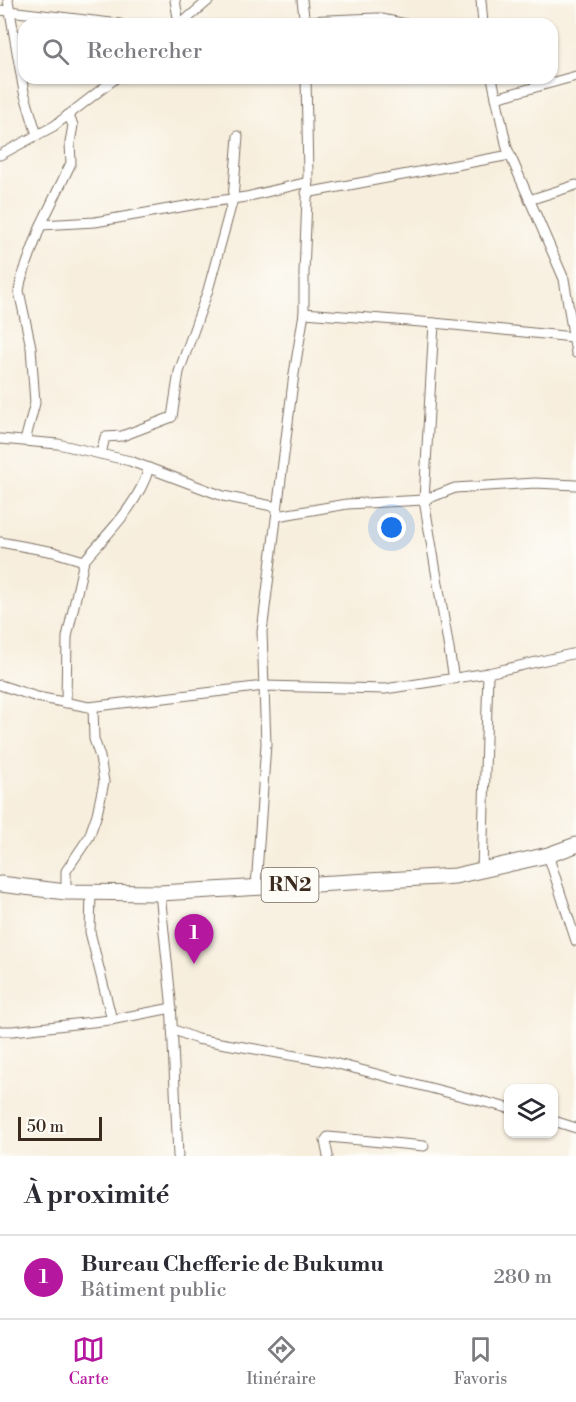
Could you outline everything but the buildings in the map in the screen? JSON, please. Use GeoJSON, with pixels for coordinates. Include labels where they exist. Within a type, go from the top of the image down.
{"type":"FeatureCollection","features":[{"type":"Feature","properties":{"kind":"highway","name":"RN2"},"geometry":{"type":"LineString","coordinates":[[0,884],[66,892],[160,892],[455,876],[548,855],[576,845]]}},
{"type":"Feature","properties":{"kind":"street"},"geometry":{"type":"LineString","coordinates":[[8,0],[5,10],[18,66]]}},
{"type":"Feature","properties":{"kind":"street"},"geometry":{"type":"LineString","coordinates":[[175,0],[179,18]]}},
{"type":"Feature","properties":{"kind":"street"},"geometry":{"type":"LineString","coordinates":[[187,18],[209,0]]}},
{"type":"Feature","properties":{"kind":"street"},"geometry":{"type":"LineString","coordinates":[[302,0],[304,18]]}},
{"type":"Feature","properties":{"kind":"street"},"geometry":{"type":"LineString","coordinates":[[481,0],[482,18]]}},
{"type":"Feature","properties":{"kind":"street"},"geometry":{"type":"LineString","coordinates":[[5,10],[71,18]]}},
{"type":"Feature","properties":{"kind":"street"},"geometry":{"type":"LineString","coordinates":[[558,81],[576,76]]}},
{"type":"Feature","properties":{"kind":"street"},"geometry":{"type":"LineString","coordinates":[[22,84],[37,135]]}},
{"type":"Feature","properties":{"kind":"street"},"geometry":{"type":"LineString","coordinates":[[0,155],[54,126],[108,84]]}},
{"type":"Feature","properties":{"kind":"street"},"geometry":{"type":"LineString","coordinates":[[256,887],[266,744],[262,632],[304,313],[308,182],[306,84]]}},
{"type":"Feature","properties":{"kind":"street"},"geometry":{"type":"LineString","coordinates":[[493,84],[510,155],[564,279],[574,323],[573,337],[576,353]]}},
{"type":"Feature","properties":{"kind":"street"},"geometry":{"type":"LineString","coordinates":[[496,98],[547,84]]}},
{"type":"Feature","properties":{"kind":"street"},"geometry":{"type":"LineString","coordinates":[[25,441],[35,403],[30,347],[19,291],[23,272],[41,225],[71,164],[70,143],[73,125],[68,115]]}},
{"type":"Feature","properties":{"kind":"street"},"geometry":{"type":"LineString","coordinates":[[101,454],[105,437],[122,436],[172,417],[179,372],[208,290],[233,199],[238,135]]}},
{"type":"Feature","properties":{"kind":"street"},"geometry":{"type":"LineString","coordinates":[[306,193],[510,155]]}},
{"type":"Feature","properties":{"kind":"street"},"geometry":{"type":"LineString","coordinates":[[41,225],[95,222],[233,199],[308,182]]}},
{"type":"Feature","properties":{"kind":"street"},"geometry":{"type":"LineString","coordinates":[[529,200],[576,184]]}},
{"type":"Feature","properties":{"kind":"street"},"geometry":{"type":"LineString","coordinates":[[304,313],[573,337]]}},
{"type":"Feature","properties":{"kind":"street"},"geometry":{"type":"LineString","coordinates":[[434,323],[424,500],[454,679]]}},
{"type":"Feature","properties":{"kind":"street"},"geometry":{"type":"LineString","coordinates":[[0,439],[58,444],[130,461],[224,496],[277,512],[347,504],[424,500],[455,488],[535,483],[576,485]]}},
{"type":"Feature","properties":{"kind":"street"},"geometry":{"type":"LineString","coordinates":[[66,703],[67,637],[84,561],[129,508],[144,485],[149,468]]}},
{"type":"Feature","properties":{"kind":"street"},"geometry":{"type":"LineString","coordinates":[[0,542],[54,552],[84,561]]}},
{"type":"Feature","properties":{"kind":"street"},"geometry":{"type":"LineString","coordinates":[[0,685],[37,697],[93,707],[264,686],[385,689],[488,673],[576,653]]}},
{"type":"Feature","properties":{"kind":"street"},"geometry":{"type":"LineString","coordinates":[[482,870],[488,673]]}},
{"type":"Feature","properties":{"kind":"street"},"geometry":{"type":"LineString","coordinates":[[66,892],[66,871],[89,837],[104,782],[94,739],[93,707]]}},
{"type":"Feature","properties":{"kind":"street"},"geometry":{"type":"LineString","coordinates":[[548,855],[576,941]]}},
{"type":"Feature","properties":{"kind":"street"},"geometry":{"type":"LineString","coordinates":[[92,892],[90,932],[112,1020]]}},
{"type":"Feature","properties":{"kind":"street"},"geometry":{"type":"LineString","coordinates":[[160,892],[172,1008],[178,1156]]}},
{"type":"Feature","properties":{"kind":"street"},"geometry":{"type":"LineString","coordinates":[[0,1031],[112,1020],[172,1008]]}},
{"type":"Feature","properties":{"kind":"street"},"geometry":{"type":"LineString","coordinates":[[172,1029],[197,1039],[330,1062],[504,1107]]}},
{"type":"Feature","properties":{"kind":"street"},"geometry":{"type":"LineString","coordinates":[[558,1122],[576,1128]]}},
{"type":"Feature","properties":{"kind":"street"},"geometry":{"type":"LineString","coordinates":[[328,1156],[326,1141],[328,1137],[424,1146]]}},
{"type":"Feature","properties":{"kind":"place","name":"Bureau Chefferie de Bukumu"},"geometry":{"type":"Point","coordinates":[194,964]}}]}
